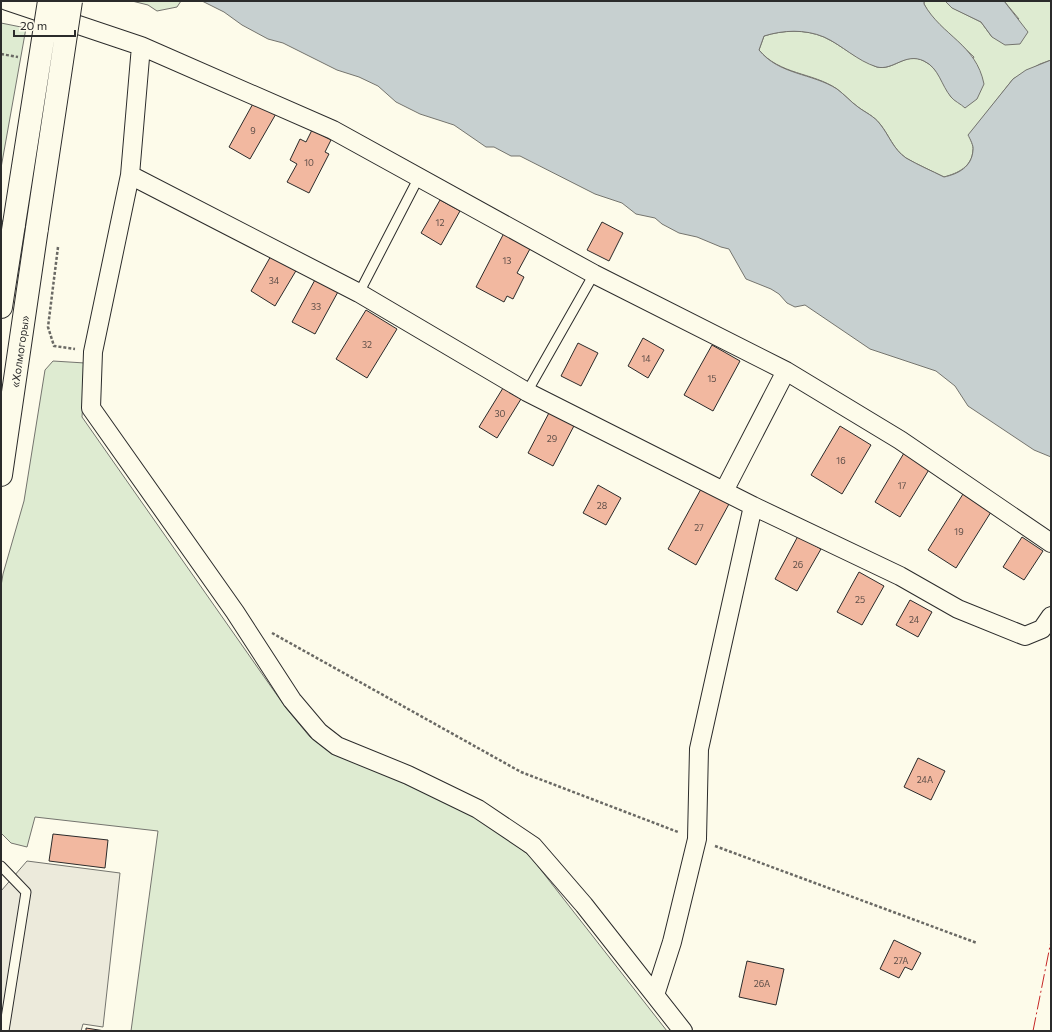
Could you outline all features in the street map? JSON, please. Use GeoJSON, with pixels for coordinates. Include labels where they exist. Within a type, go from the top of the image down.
{"type":"FeatureCollection","features":[{"type":"Feature","properties":{"kind":"main road"},"geometry":{"type":"LineString","coordinates":[[1,307],[49,1]]}},
{"type":"Feature","properties":{"kind":"main road","name":"«Холмогоры»"},"geometry":{"type":"LineString","coordinates":[[1,475],[71,1]]}},
{"type":"Feature","properties":{"kind":"street"},"geometry":{"type":"LineString","coordinates":[[7,1],[141,46],[333,130],[594,274],[786,370],[900,440],[1051,543]]}},
{"type":"Feature","properties":{"kind":"street"},"geometry":{"type":"LineString","coordinates":[[141,46],[130,174],[93,352],[91,408],[235,612],[292,700],[319,732],[337,746],[408,775],[478,809],[533,846],[584,905],[684,1031]]}},
{"type":"Feature","properties":{"kind":"street"},"geometry":{"type":"LineString","coordinates":[[130,174],[359,294],[527,392],[753,506],[900,576],[958,609],[1025,636],[1042,629],[1051,616]]}},
{"type":"Feature","properties":{"kind":"street"},"geometry":{"type":"LineString","coordinates":[[724,491],[786,370]]}},
{"type":"Feature","properties":{"kind":"street"},"geometry":{"type":"LineString","coordinates":[[655,995],[672,942],[697,839],[699,749],[753,506]]}},
{"type":"Feature","properties":{"kind":"lane"},"geometry":{"type":"LineString","coordinates":[[359,294],[419,177]]}},
{"type":"Feature","properties":{"kind":"lane"},"geometry":{"type":"LineString","coordinates":[[527,392],[594,274]]}},
{"type":"Feature","properties":{"kind":"lane"},"geometry":{"type":"LineString","coordinates":[[1,866],[26,892],[4,1031]]}},
{"type":"Feature","properties":{"kind":"path"},"geometry":{"type":"LineString","coordinates":[[1,54],[20,58]]}},
{"type":"Feature","properties":{"kind":"path"},"geometry":{"type":"LineString","coordinates":[[270,632],[521,772],[977,943]]}},
{"type":"Feature","properties":{"kind":"green space"},"geometry":{"type":"Polygon","coordinates":[[[132,1],[181,1],[177,7],[157,11],[148,5],[132,1]]]}},
{"type":"Feature","properties":{"kind":"green space"},"geometry":{"type":"Polygon","coordinates":[[[924,1],[945,1],[953,8],[981,22],[992,37],[1019,19],[1004,1],[1051,1],[1051,60],[1040,64],[1013,79],[969,135],[973,148],[970,161],[959,171],[944,177],[906,158],[894,146],[878,121],[855,105],[837,89],[817,79],[786,69],[767,58],[759,50],[764,36],[779,32],[794,31],[817,34],[877,67],[889,66],[911,58],[924,61],[937,72],[951,97],[974,57],[931,17],[924,4],[924,1]]]}},
{"type":"Feature","properties":{"kind":"green space"},"geometry":{"type":"Polygon","coordinates":[[[1,23],[26,28],[1,168],[1,23]]]}},
{"type":"Feature","properties":{"kind":"green space"},"geometry":{"type":"Polygon","coordinates":[[[53,361],[85,363],[82,417],[286,708],[310,737],[334,753],[404,782],[478,816],[530,856],[667,1031],[131,1031],[158,831],[35,817],[27,847],[11,843],[1,833],[1,586],[3,574],[24,501],[45,370],[53,361]]]}},
{"type":"Feature","properties":{"kind":"shaded area"},"geometry":{"type":"Polygon","coordinates":[[[202,1],[924,1],[924,4],[931,15],[958,41],[974,59],[980,70],[984,84],[977,99],[965,108],[951,97],[933,68],[924,61],[917,59],[905,60],[883,68],[877,67],[863,61],[824,37],[817,34],[794,31],[779,32],[764,36],[759,50],[767,58],[786,69],[837,89],[855,105],[878,121],[894,146],[906,158],[944,177],[959,172],[970,161],[973,148],[972,142],[968,135],[1013,79],[1026,70],[1051,60],[1051,457],[1034,450],[968,406],[955,386],[936,371],[870,349],[805,305],[795,307],[787,303],[779,294],[771,289],[746,279],[729,249],[697,237],[679,233],[662,224],[655,218],[636,214],[622,203],[595,194],[520,156],[511,156],[494,147],[486,147],[454,125],[420,114],[396,102],[378,86],[359,77],[337,70],[283,43],[268,39],[242,25],[224,12],[202,1]]]}},
{"type":"Feature","properties":{"kind":"shaded area"},"geometry":{"type":"Polygon","coordinates":[[[945,1],[1004,1],[1028,32],[1020,44],[1005,45],[992,37],[981,22],[952,8],[945,1]]]}},
{"type":"Feature","properties":{"kind":"shaded area"},"geometry":{"type":"Polygon","coordinates":[[[27,861],[120,873],[103,1027],[83,1024],[81,1031],[1,1031],[1,891],[27,861]]]}},
{"type":"Feature","properties":{"kind":"building"},"geometry":{"type":"Polygon","coordinates":[[[255,100],[277,112],[250,159],[229,147],[255,100]]]}},
{"type":"Feature","properties":{"kind":"building"},"geometry":{"type":"Polygon","coordinates":[[[312,130],[331,140],[325,152],[329,154],[309,193],[287,182],[297,164],[290,160],[300,139],[306,142],[312,130]]]}},
{"type":"Feature","properties":{"kind":"building"},"geometry":{"type":"Polygon","coordinates":[[[440,200],[460,211],[441,245],[421,233],[440,200]]]}},
{"type":"Feature","properties":{"kind":"building"},"geometry":{"type":"Polygon","coordinates":[[[602,222],[623,233],[609,261],[587,250],[602,222]]]}},
{"type":"Feature","properties":{"kind":"building"},"geometry":{"type":"Polygon","coordinates":[[[504,233],[531,247],[517,273],[524,277],[513,299],[507,296],[504,302],[476,287],[504,233]]]}},
{"type":"Feature","properties":{"kind":"building"},"geometry":{"type":"Polygon","coordinates":[[[272,254],[297,269],[275,306],[251,291],[272,254]]]}},
{"type":"Feature","properties":{"kind":"building"},"geometry":{"type":"Polygon","coordinates":[[[316,278],[339,290],[315,334],[292,322],[316,278]]]}},
{"type":"Feature","properties":{"kind":"building"},"geometry":{"type":"Polygon","coordinates":[[[366,310],[397,329],[367,378],[336,359],[366,310]]]}},
{"type":"Feature","properties":{"kind":"building"},"geometry":{"type":"Polygon","coordinates":[[[643,338],[664,350],[648,378],[628,366],[643,338]]]}},
{"type":"Feature","properties":{"kind":"building"},"geometry":{"type":"Polygon","coordinates":[[[578,343],[598,353],[581,386],[561,376],[578,343]]]}},
{"type":"Feature","properties":{"kind":"building"},"geometry":{"type":"Polygon","coordinates":[[[712,345],[740,361],[713,411],[684,395],[712,345]]]}},
{"type":"Feature","properties":{"kind":"building"},"geometry":{"type":"Polygon","coordinates":[[[503,388],[521,399],[497,438],[479,427],[503,388]]]}},
{"type":"Feature","properties":{"kind":"building"},"geometry":{"type":"Polygon","coordinates":[[[551,409],[576,422],[553,466],[528,453],[551,409]]]}},
{"type":"Feature","properties":{"kind":"building"},"geometry":{"type":"Polygon","coordinates":[[[840,426],[871,445],[842,494],[811,475],[840,426]]]}},
{"type":"Feature","properties":{"kind":"building"},"geometry":{"type":"Polygon","coordinates":[[[904,453],[930,468],[900,517],[875,502],[904,453]]]}},
{"type":"Feature","properties":{"kind":"building"},"geometry":{"type":"Polygon","coordinates":[[[598,485],[621,498],[606,525],[583,513],[598,485]]]}},
{"type":"Feature","properties":{"kind":"building"},"geometry":{"type":"Polygon","coordinates":[[[701,489],[729,504],[696,565],[668,549],[701,489]]]}},
{"type":"Feature","properties":{"kind":"building"},"geometry":{"type":"Polygon","coordinates":[[[963,494],[991,512],[956,568],[928,550],[963,494]]]}},
{"type":"Feature","properties":{"kind":"building"},"geometry":{"type":"Polygon","coordinates":[[[798,536],[821,549],[797,591],[775,579],[798,536]]]}},
{"type":"Feature","properties":{"kind":"building"},"geometry":{"type":"Polygon","coordinates":[[[1022,537],[1043,551],[1024,580],[1003,567],[1022,537]]]}},
{"type":"Feature","properties":{"kind":"building"},"geometry":{"type":"Polygon","coordinates":[[[859,572],[884,586],[862,625],[837,612],[859,572]]]}},
{"type":"Feature","properties":{"kind":"building"},"geometry":{"type":"Polygon","coordinates":[[[910,600],[932,612],[918,637],[896,625],[910,600]]]}},
{"type":"Feature","properties":{"kind":"building"},"geometry":{"type":"Polygon","coordinates":[[[918,758],[945,771],[931,800],[904,787],[918,758]]]}},
{"type":"Feature","properties":{"kind":"building"},"geometry":{"type":"Polygon","coordinates":[[[53,834],[108,840],[105,868],[49,861],[53,834]]]}},
{"type":"Feature","properties":{"kind":"building"},"geometry":{"type":"Polygon","coordinates":[[[894,940],[921,953],[912,970],[905,967],[899,978],[880,969],[894,940]]]}},
{"type":"Feature","properties":{"kind":"building"},"geometry":{"type":"Polygon","coordinates":[[[747,961],[784,969],[776,1005],[739,997],[747,961]]]}},
{"type":"Feature","properties":{"kind":"building"},"geometry":{"type":"Polygon","coordinates":[[[86,1028],[105,1031],[86,1031],[86,1028]]]}},
{"type":"Feature","properties":{"kind":"power"},"geometry":{"type":"LineString","coordinates":[[1033,1031],[1051,941]]}}]}
